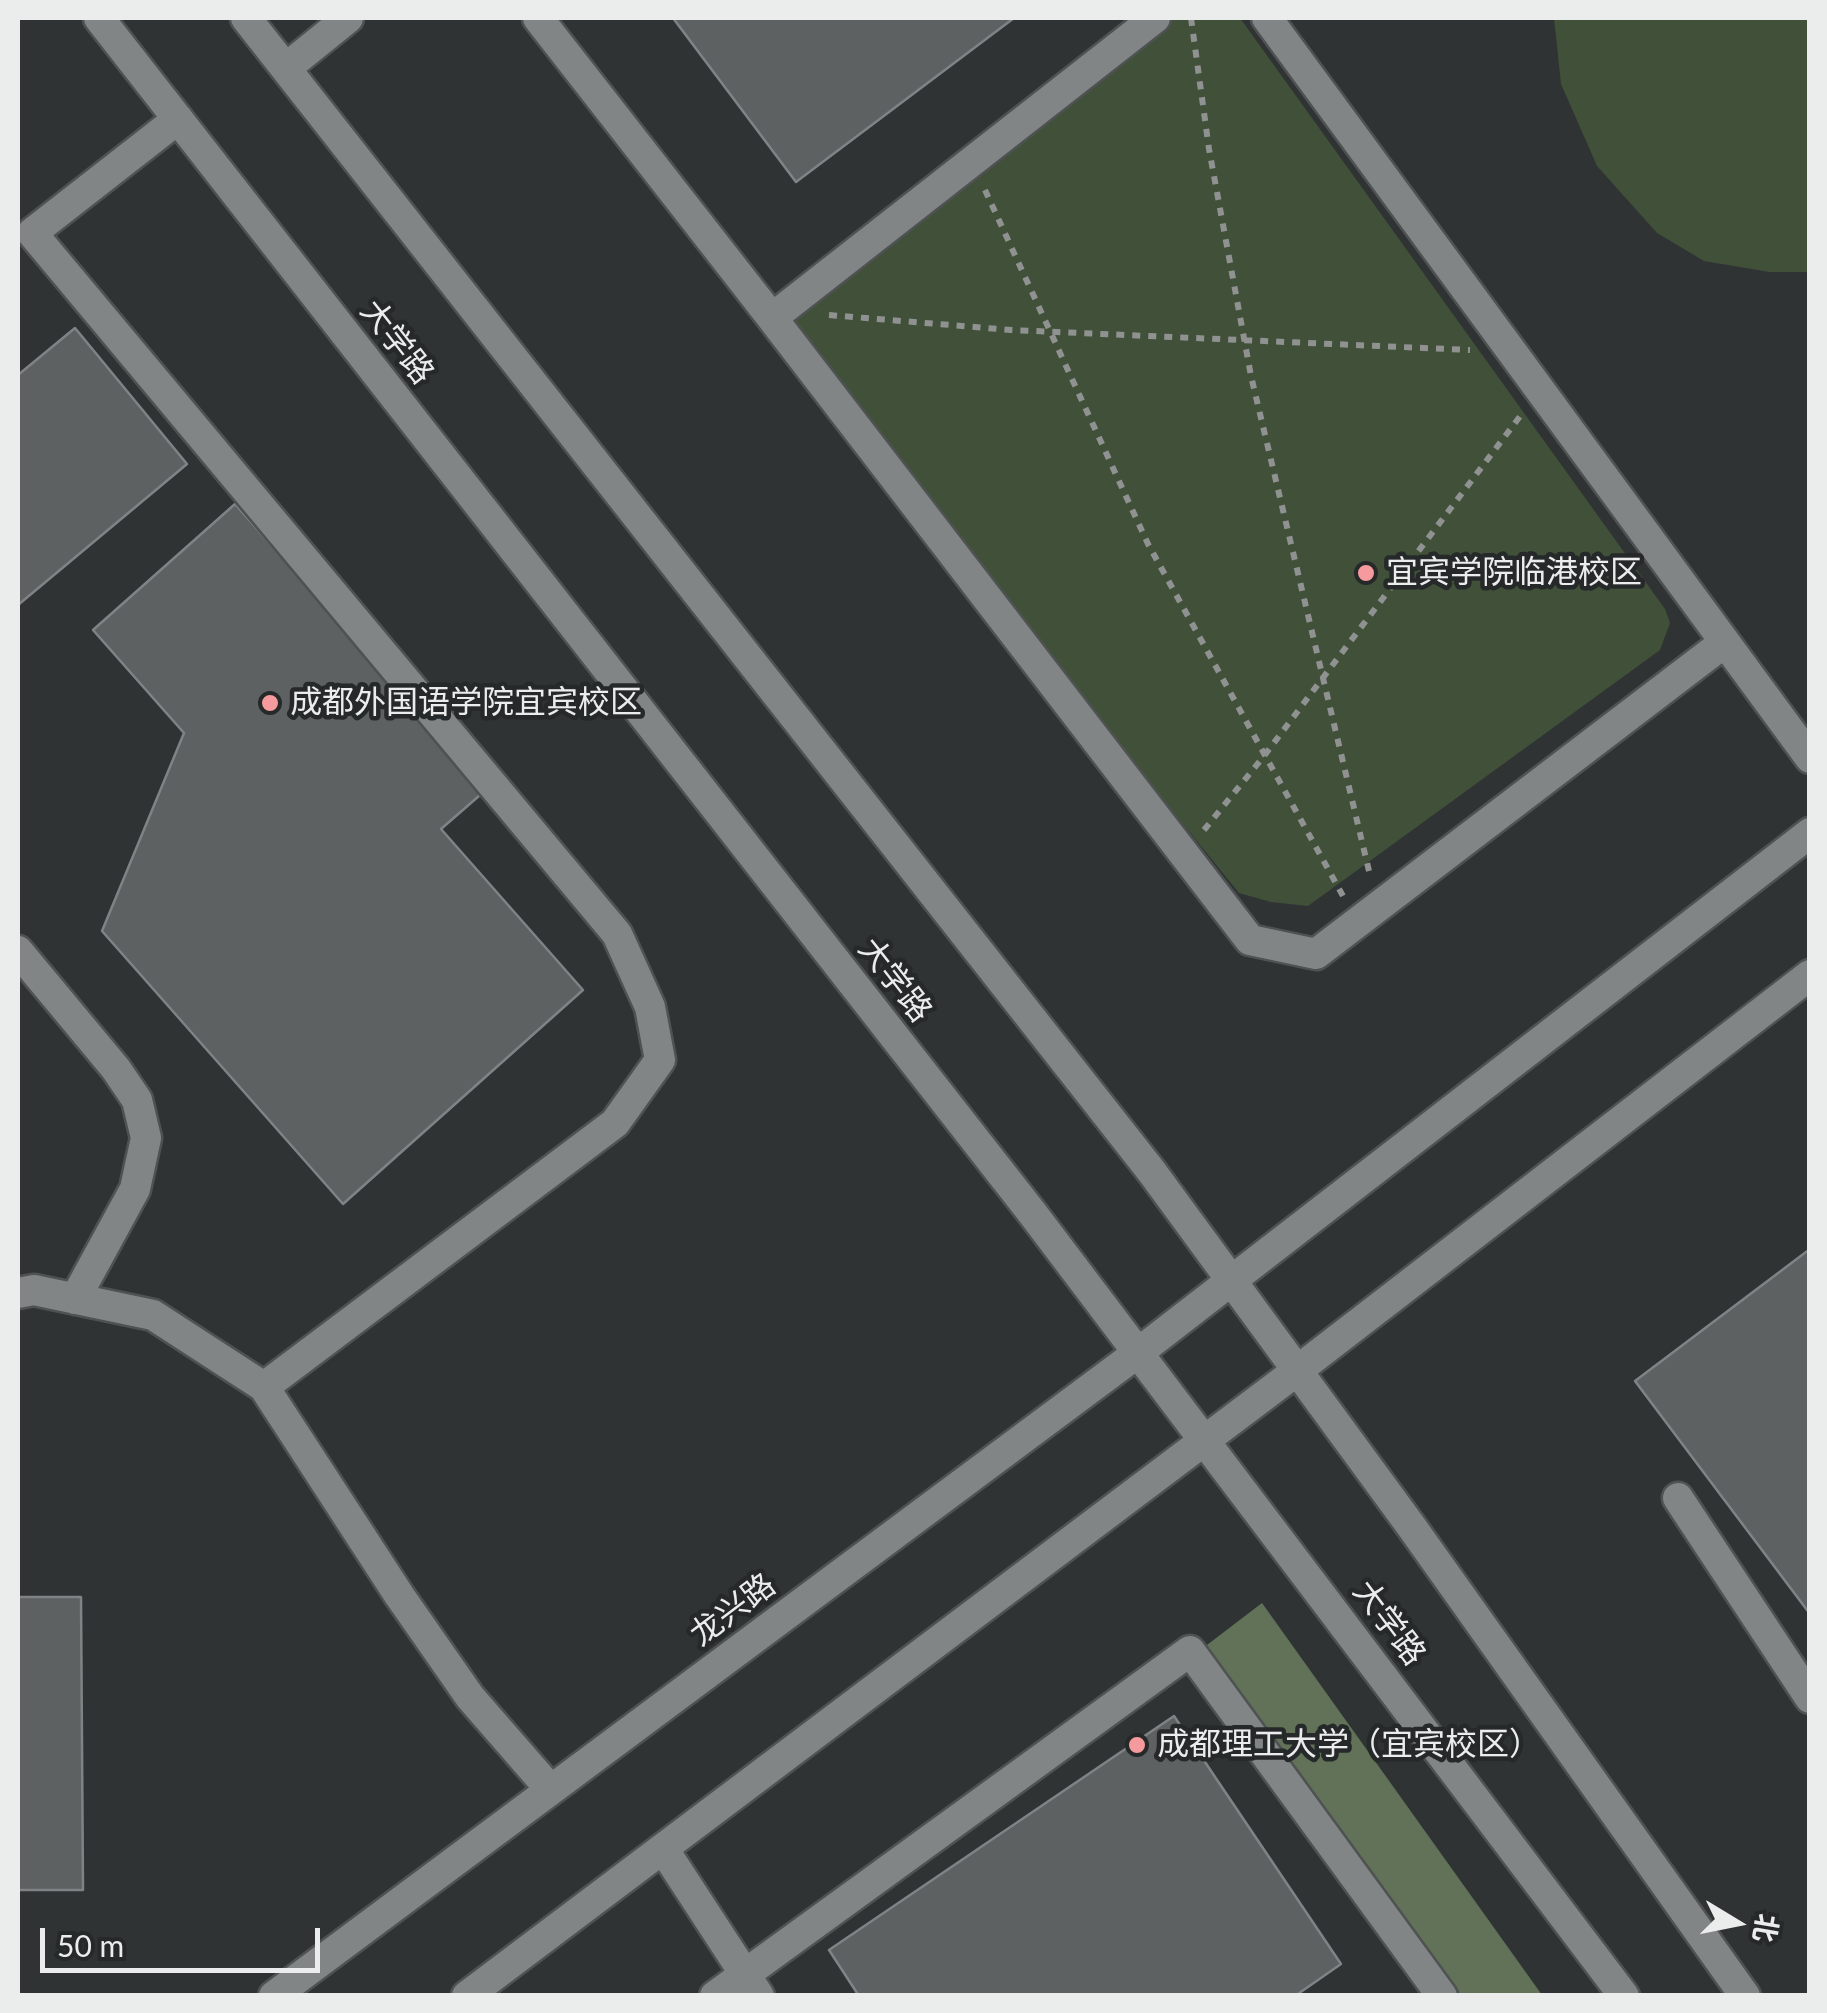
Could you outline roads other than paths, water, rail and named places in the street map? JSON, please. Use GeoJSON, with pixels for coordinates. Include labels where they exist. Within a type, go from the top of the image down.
{"type":"FeatureCollection","features":[{"type":"Feature","properties":{"kind":"street","name":"大学路"},"geometry":{"type":"LineString","coordinates":[[99,18],[1139,1352],[1624,1996]]}},
{"type":"Feature","properties":{"kind":"street"},"geometry":{"type":"LineString","coordinates":[[246,18],[1140,1156],[1298,1370],[1745,1996]]}},
{"type":"Feature","properties":{"kind":"street"},"geometry":{"type":"LineString","coordinates":[[286,68],[348,18]]}},
{"type":"Feature","properties":{"kind":"street"},"geometry":{"type":"LineString","coordinates":[[538,18],[777,315],[1250,940],[1316,954],[1724,642]]}},
{"type":"Feature","properties":{"kind":"street"},"geometry":{"type":"LineString","coordinates":[[777,315],[1155,18]]}},
{"type":"Feature","properties":{"kind":"street"},"geometry":{"type":"LineString","coordinates":[[1266,18],[1810,758]]}},
{"type":"Feature","properties":{"kind":"street"},"geometry":{"type":"LineString","coordinates":[[178,119],[32,234],[617,934],[650,1007],[660,1060],[615,1123],[264,1387]]}},
{"type":"Feature","properties":{"kind":"street","name":"龙兴路"},"geometry":{"type":"LineString","coordinates":[[274,1996],[1139,1352],[1810,833]]}},
{"type":"Feature","properties":{"kind":"street"},"geometry":{"type":"LineString","coordinates":[[18,951],[116,1069],[136,1100],[146,1138],[135,1189],[75,1298]]}},
{"type":"Feature","properties":{"kind":"street"},"geometry":{"type":"LineString","coordinates":[[467,1996],[1298,1370],[1810,974]]}},
{"type":"Feature","properties":{"kind":"street"},"geometry":{"type":"LineString","coordinates":[[18,1293],[34,1290],[153,1315],[264,1387],[470,1697],[550,1789]]}},
{"type":"Feature","properties":{"kind":"street"},"geometry":{"type":"LineString","coordinates":[[1678,1498],[1810,1698]]}},
{"type":"Feature","properties":{"kind":"street"},"geometry":{"type":"LineString","coordinates":[[715,1996],[751,1985],[1190,1651],[1442,1996]]}},
{"type":"Feature","properties":{"kind":"street"},"geometry":{"type":"LineString","coordinates":[[664,1850],[751,1985]]}},
{"type":"Feature","properties":{"kind":"place","name":"宜宾学院临港校区"},"geometry":{"type":"Point","coordinates":[1366,573]}},
{"type":"Feature","properties":{"kind":"place","name":"成都外国语学院宜宾校区"},"geometry":{"type":"Point","coordinates":[270,703]}},
{"type":"Feature","properties":{"kind":"place","name":"成都理工大学（宜宾校区）"},"geometry":{"type":"Point","coordinates":[1137,1745]}}]}
